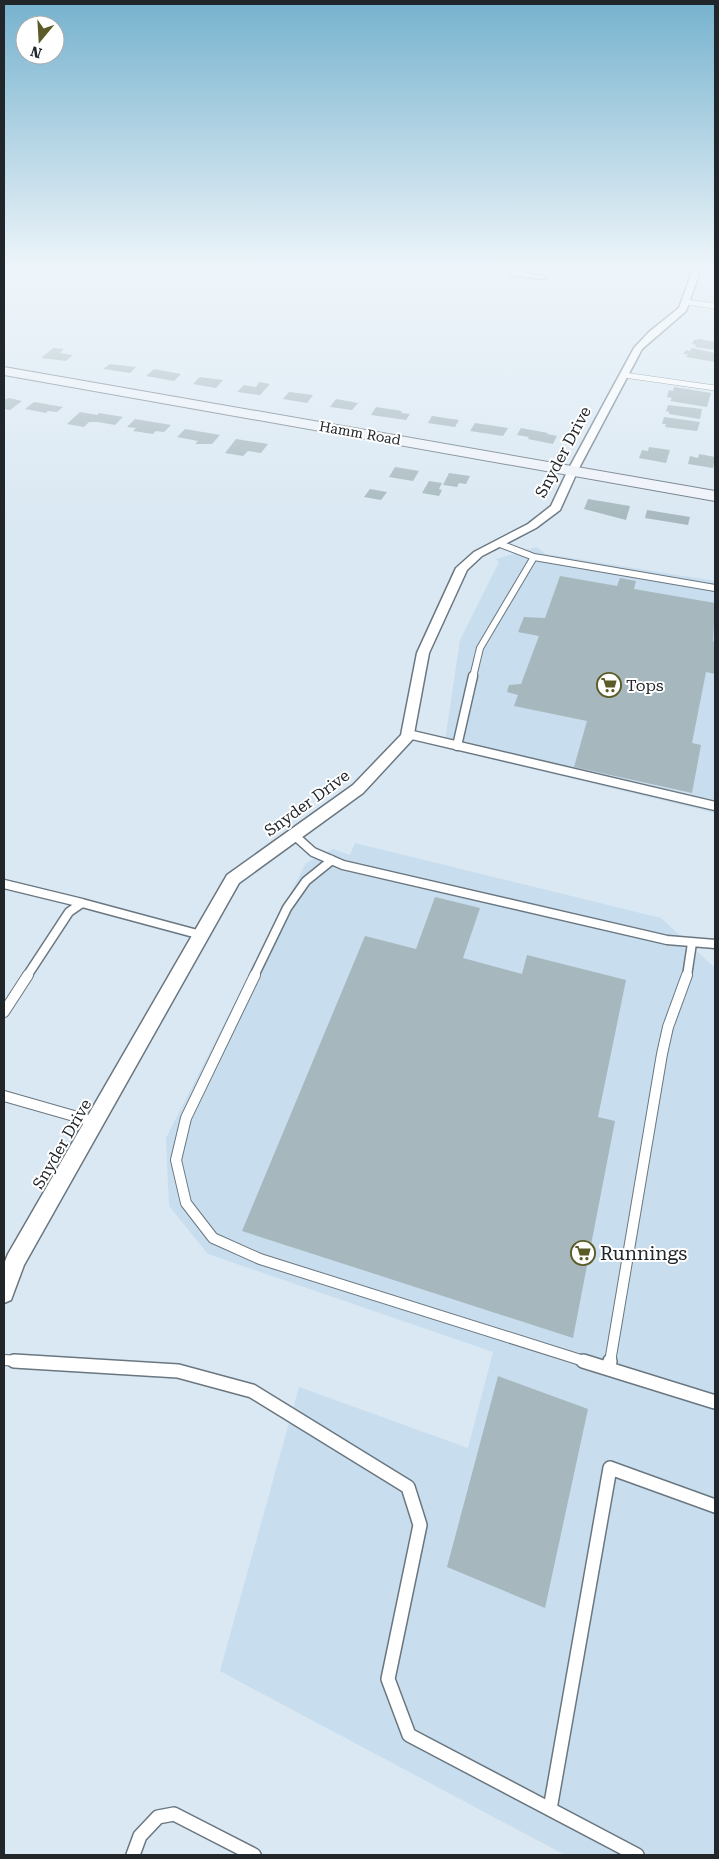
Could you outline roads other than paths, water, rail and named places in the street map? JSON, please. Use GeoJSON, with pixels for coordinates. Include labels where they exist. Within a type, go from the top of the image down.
{"type":"FeatureCollection","features":[{"type":"Feature","properties":{"kind":"street","name":"Snyder Drive"},"geometry":{"type":"LineString","coordinates":[[4,1293],[15,1261],[232,879],[358,789],[408,734],[423,653],[462,568],[478,554],[532,526],[556,508],[573,470],[636,353]]}},
{"type":"Feature","properties":{"kind":"street","name":"Hamm Road"},"geometry":{"type":"LineString","coordinates":[[4,371],[715,496]]}},
{"type":"Feature","properties":{"kind":"lane"},"geometry":{"type":"LineString","coordinates":[[624,375],[715,388]]}},
{"type":"Feature","properties":{"kind":"lane"},"geometry":{"type":"LineString","coordinates":[[500,544],[534,557],[715,588]]}},
{"type":"Feature","properties":{"kind":"lane"},"geometry":{"type":"LineString","coordinates":[[457,746],[480,648],[534,557]]}},
{"type":"Feature","properties":{"kind":"lane"},"geometry":{"type":"LineString","coordinates":[[408,734],[715,806]]}},
{"type":"Feature","properties":{"kind":"lane"},"geometry":{"type":"LineString","coordinates":[[294,835],[313,852],[343,865],[667,940],[715,944]]}},
{"type":"Feature","properties":{"kind":"lane"},"geometry":{"type":"LineString","coordinates":[[332,860],[306,882],[287,908],[186,1118],[176,1160],[186,1203],[213,1238],[260,1259],[715,1402]]}},
{"type":"Feature","properties":{"kind":"lane"},"geometry":{"type":"LineString","coordinates":[[4,884],[201,935]]}},
{"type":"Feature","properties":{"kind":"lane"},"geometry":{"type":"LineString","coordinates":[[4,1012],[69,912],[82,903]]}},
{"type":"Feature","properties":{"kind":"lane"},"geometry":{"type":"LineString","coordinates":[[608,1368],[662,1054],[668,1027],[687,977],[692,943]]}},
{"type":"Feature","properties":{"kind":"lane"},"geometry":{"type":"LineString","coordinates":[[4,1096],[95,1122]]}},
{"type":"Feature","properties":{"kind":"lane"},"geometry":{"type":"LineString","coordinates":[[4,1360],[178,1371],[252,1391],[408,1487],[420,1525],[388,1679],[409,1735],[637,1855]]}},
{"type":"Feature","properties":{"kind":"lane"},"geometry":{"type":"LineString","coordinates":[[550,1809],[610,1468],[715,1506]]}},
{"type":"Feature","properties":{"kind":"lane"},"geometry":{"type":"LineString","coordinates":[[133,1855],[140,1836],[158,1817],[174,1814],[254,1855]]}},
{"type":"Feature","properties":{"kind":"place","name":"Tops"},"geometry":{"type":"Point","coordinates":[609,685]}},
{"type":"Feature","properties":{"kind":"place","name":"Runnings"},"geometry":{"type":"Point","coordinates":[583,1253]}}]}
